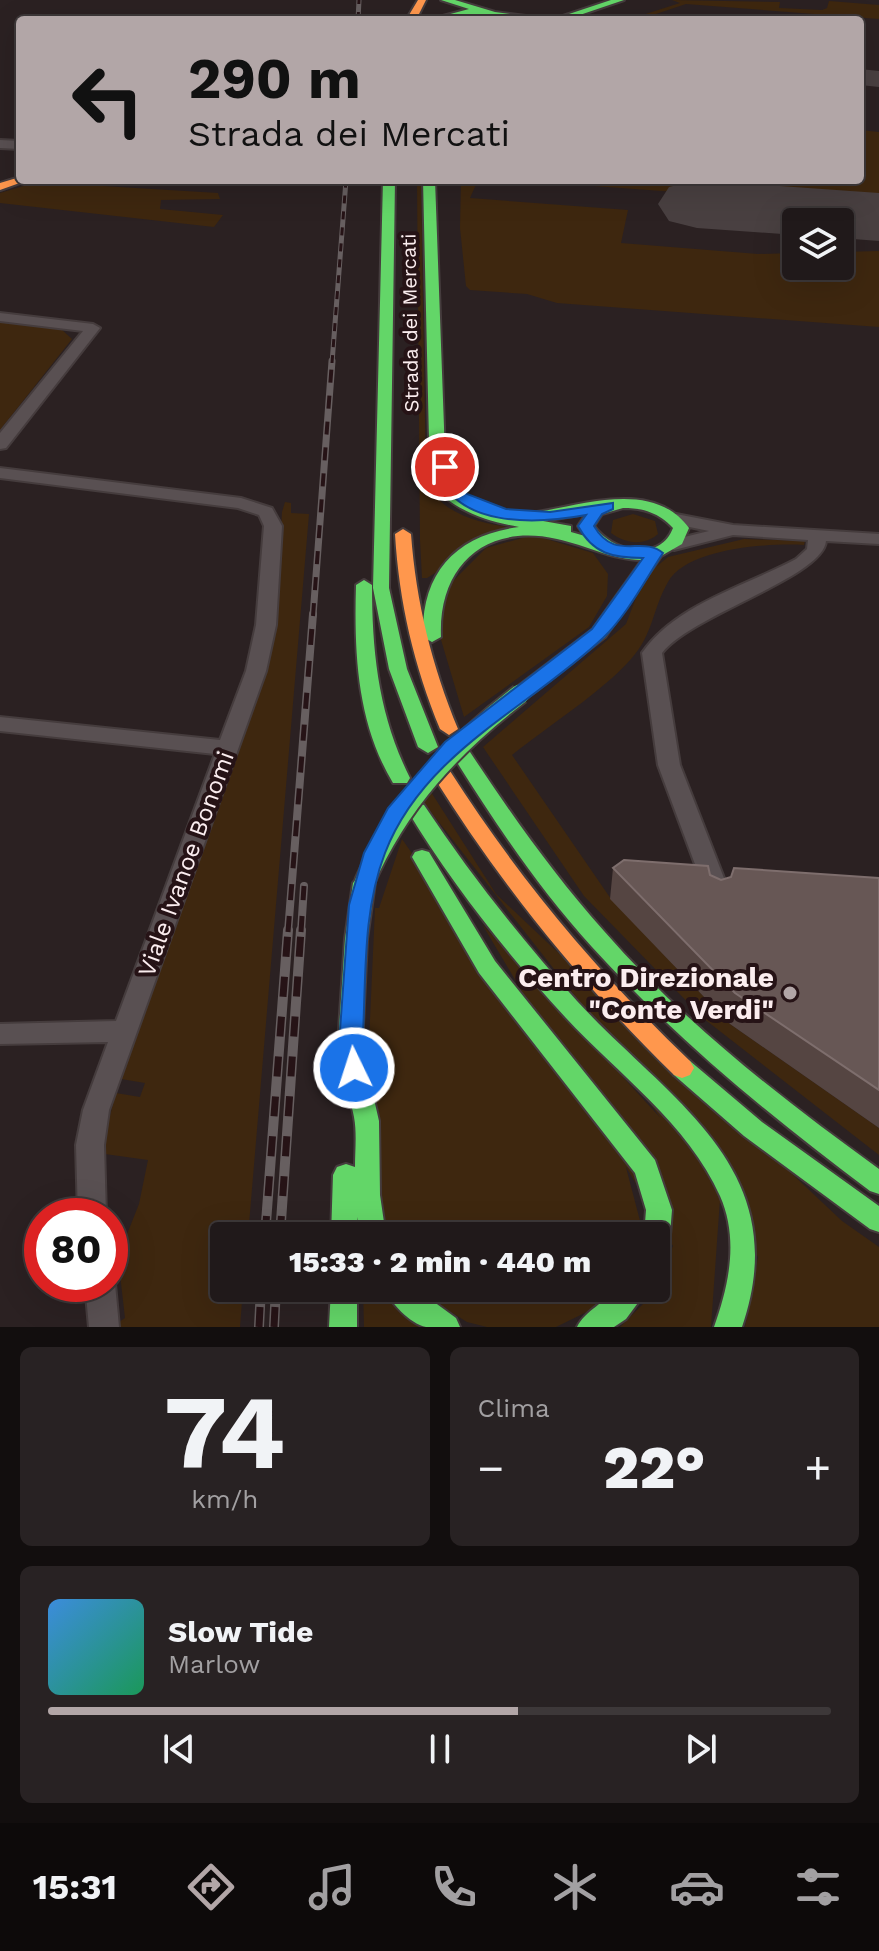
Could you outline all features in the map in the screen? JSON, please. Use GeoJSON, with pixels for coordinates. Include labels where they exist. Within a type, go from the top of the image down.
{"type":"FeatureCollection","features":[{"type":"Feature","properties":{"kind":"main road"},"geometry":{"type":"LineString","coordinates":[[445,0],[508,16]]}},
{"type":"Feature","properties":{"kind":"main road"},"geometry":{"type":"LineString","coordinates":[[568,16],[620,0]]}},
{"type":"Feature","properties":{"kind":"main road"},"geometry":{"type":"LineString","coordinates":[[447,16],[461,12],[492,13]]}},
{"type":"Feature","properties":{"kind":"main road"},"geometry":{"type":"LineString","coordinates":[[389,184],[381,474],[382,599],[398,669],[428,747]]}},
{"type":"Feature","properties":{"kind":"main road"},"geometry":{"type":"LineString","coordinates":[[404,394],[406,184]]}},
{"type":"Feature","properties":{"kind":"main road","name":"Strada dei Mercati"},"geometry":{"type":"LineString","coordinates":[[429,184],[438,483],[452,499],[482,515],[563,529],[630,555],[655,553],[674,545]]}},
{"type":"Feature","properties":{"kind":"main road","name":"Strada dei Mercati"},"geometry":{"type":"LineString","coordinates":[[436,184],[445,467],[449,483],[477,506],[513,516],[550,516],[637,503],[653,506],[676,519]]}},
{"type":"Feature","properties":{"kind":"main road"},"geometry":{"type":"LineString","coordinates":[[381,474],[368,527],[362,631],[366,685],[384,752],[396,783]]}},
{"type":"Feature","properties":{"kind":"main road"},"geometry":{"type":"LineString","coordinates":[[607,506],[596,511],[586,526],[601,546],[619,599]]}},
{"type":"Feature","properties":{"kind":"main road"},"geometry":{"type":"LineString","coordinates":[[674,545],[681,528],[676,519]]}},
{"type":"Feature","properties":{"kind":"main road"},"geometry":{"type":"LineString","coordinates":[[403,521],[405,577],[414,632],[449,729],[427,613],[434,585],[447,568],[479,544],[521,531],[559,534],[601,546]]}},
{"type":"Feature","properties":{"kind":"main road","name":"Strada dei Mercati"},"geometry":{"type":"LineString","coordinates":[[348,1126],[356,939],[364,883],[386,830],[414,785],[451,746],[599,633],[619,599],[655,553]]}},
{"type":"Feature","properties":{"kind":"main road"},"geometry":{"type":"LineString","coordinates":[[463,756],[505,826],[542,876],[629,975],[744,1080],[879,1183]]}},
{"type":"Feature","properties":{"kind":"main road"},"geometry":{"type":"LineString","coordinates":[[443,776],[504,872],[552,933],[610,997],[725,1103],[879,1221]]}},
{"type":"Feature","properties":{"kind":"main road"},"geometry":{"type":"LineString","coordinates":[[417,810],[488,915],[684,1128],[720,1173],[734,1200],[744,1239],[742,1284],[728,1327]]}},
{"type":"Feature","properties":{"kind":"main road"},"geometry":{"type":"LineString","coordinates":[[407,827],[442,896],[487,967],[646,1168],[659,1210],[658,1222]]}},
{"type":"Feature","properties":{"kind":"main road"},"geometry":{"type":"LineString","coordinates":[[350,1044],[367,1121],[367,1195],[371,1222]]}},
{"type":"Feature","properties":{"kind":"main road"},"geometry":{"type":"LineString","coordinates":[[345,1222],[347,1156]]}},
{"type":"Feature","properties":{"kind":"main road"},"geometry":{"type":"LineString","coordinates":[[343,1327],[344,1302]]}},
{"type":"Feature","properties":{"kind":"main road"},"geometry":{"type":"LineString","coordinates":[[411,1302],[446,1327]]}},
{"type":"Feature","properties":{"kind":"main road"},"geometry":{"type":"LineString","coordinates":[[591,1327],[623,1302]]}},
{"type":"Feature","properties":{"kind":"street"},"geometry":{"type":"LineString","coordinates":[[0,317],[93,328],[0,444]]}},
{"type":"Feature","properties":{"kind":"street","name":"Viale Ivanoe Bonomi"},"geometry":{"type":"LineString","coordinates":[[3,472],[247,504],[272,518],[265,637],[256,671],[93,1123],[91,1198]]}},
{"type":"Feature","properties":{"kind":"street"},"geometry":{"type":"LineString","coordinates":[[676,519],[733,530],[879,539]]}},
{"type":"Feature","properties":{"kind":"street"},"geometry":{"type":"LineString","coordinates":[[674,545],[733,530]]}},
{"type":"Feature","properties":{"kind":"street"},"geometry":{"type":"LineString","coordinates":[[717,899],[669,765],[652,653],[676,629],[803,563],[816,550],[817,536]]}},
{"type":"Feature","properties":{"kind":"street"},"geometry":{"type":"LineString","coordinates":[[0,724],[229,748]]}},
{"type":"Feature","properties":{"kind":"street"},"geometry":{"type":"LineString","coordinates":[[0,1034],[124,1031]]}},
{"type":"Feature","properties":{"kind":"street"},"geometry":{"type":"LineString","coordinates":[[102,1302],[104,1327]]}},
{"type":"Feature","properties":{"kind":"shaded area"},"geometry":{"type":"Polygon","coordinates":[[[672,0],[780,2],[779,8],[822,10],[827,8],[829,1],[879,5],[879,19],[686,4],[650,16],[639,16],[680,3],[672,0]]]}},
{"type":"Feature","properties":{"kind":"shaded area"},"geometry":{"type":"Polygon","coordinates":[[[864,130],[879,132],[879,196],[706,184],[864,184],[864,130]]]}},
{"type":"Feature","properties":{"kind":"shaded area"},"geometry":{"type":"Polygon","coordinates":[[[30,184],[70,184],[218,193],[220,199],[161,200],[160,209],[223,215],[214,227],[0,203],[0,193],[30,184]]]}},
{"type":"Feature","properties":{"kind":"shaded area"},"geometry":{"type":"Polygon","coordinates":[[[417,184],[421,184],[426,478],[431,490],[449,508],[472,519],[510,527],[427,578],[422,578],[417,184]]]}},
{"type":"Feature","properties":{"kind":"shaded area"},"geometry":{"type":"Polygon","coordinates":[[[461,184],[476,184],[470,198],[628,210],[621,243],[782,253],[782,280],[854,280],[854,252],[879,251],[879,327],[557,303],[527,294],[470,290],[466,286],[460,228],[461,184]]]}},
{"type":"Feature","properties":{"kind":"shaded area"},"geometry":{"type":"Polygon","coordinates":[[[566,184],[692,184],[689,193],[566,184]]]}},
{"type":"Feature","properties":{"kind":"shaded area"},"geometry":{"type":"Polygon","coordinates":[[[0,322],[61,329],[72,339],[0,430],[0,322]]]}},
{"type":"Feature","properties":{"kind":"shaded area"},"geometry":{"type":"Polygon","coordinates":[[[285,502],[291,503],[291,513],[309,514],[249,1222],[210,1222],[210,1302],[242,1302],[240,1327],[120,1327],[119,1322],[125,1318],[123,1302],[128,1302],[128,1232],[139,1204],[148,1160],[105,1154],[107,1127],[116,1093],[140,1097],[145,1083],[121,1079],[265,675],[276,624],[285,502]]]}},
{"type":"Feature","properties":{"kind":"shaded area"},"geometry":{"type":"Polygon","coordinates":[[[633,514],[655,521],[658,534],[635,542],[611,533],[613,520],[633,514]]]}},
{"type":"Feature","properties":{"kind":"shaded area"},"geometry":{"type":"Polygon","coordinates":[[[533,535],[593,553],[608,574],[607,596],[589,627],[464,717],[439,633],[442,592],[486,548],[533,535]]]}},
{"type":"Feature","properties":{"kind":"shaded area"},"geometry":{"type":"Polygon","coordinates":[[[744,539],[805,541],[804,545],[730,550],[692,562],[678,571],[668,582],[649,631],[631,659],[590,696],[512,755],[611,899],[730,1024],[879,1128],[879,1155],[703,1018],[584,896],[483,747],[626,624],[644,577],[668,557],[744,539]]]}},
{"type":"Feature","properties":{"kind":"shaded area"},"geometry":{"type":"Polygon","coordinates":[[[431,792],[496,894],[842,1221],[879,1247],[879,1327],[745,1327],[758,1257],[572,992],[423,802],[431,792]]]}},
{"type":"Feature","properties":{"kind":"shaded area"},"geometry":{"type":"Polygon","coordinates":[[[402,839],[623,1156],[640,1222],[384,1222],[369,1042],[375,908],[379,908],[402,839]]]}},
{"type":"Feature","properties":{"kind":"shaded area"},"geometry":{"type":"Polygon","coordinates":[[[482,924],[678,1137],[720,1199],[711,1327],[620,1327],[645,1302],[670,1302],[670,1253],[673,1246],[670,1222],[659,1222],[482,924]]]}},
{"type":"Feature","properties":{"kind":"shaded area"},"geometry":{"type":"Polygon","coordinates":[[[363,1302],[394,1302],[420,1327],[364,1327],[363,1302]]]}},
{"type":"Feature","properties":{"kind":"shaded area"},"geometry":{"type":"Polygon","coordinates":[[[435,1302],[604,1302],[556,1327],[487,1327],[467,1322],[435,1302]]]}},
{"type":"Feature","properties":{"kind":"building","name":"Centro Direzionale \"Conte Verdi\""},"geometry":{"type":"Polygon","coordinates":[[[624,860],[708,866],[710,875],[721,880],[731,877],[734,868],[879,878],[879,1090],[735,993],[613,868],[624,860]]]}},
{"type":"Feature","properties":{"kind":"taxiway"},"geometry":{"type":"LineString","coordinates":[[864,77],[879,79]]}},
{"type":"Feature","properties":{"kind":"runway"},"geometry":{"type":"LineString","coordinates":[[697,204],[879,217]]}},
{"type":"Feature","properties":{"kind":"railway"},"geometry":{"type":"LineString","coordinates":[[358,16],[359,0]]}},
{"type":"Feature","properties":{"kind":"railway"},"geometry":{"type":"LineString","coordinates":[[332,363],[346,184]]}},
{"type":"Feature","properties":{"kind":"railway"},"geometry":{"type":"LineString","coordinates":[[313,616],[332,361]]}},
{"type":"Feature","properties":{"kind":"railway"},"geometry":{"type":"LineString","coordinates":[[288,932],[313,614]]}},
{"type":"Feature","properties":{"kind":"railway"},"geometry":{"type":"LineString","coordinates":[[301,932],[304,886]]}},
{"type":"Feature","properties":{"kind":"railway"},"geometry":{"type":"LineString","coordinates":[[266,1222],[288,930]]}},
{"type":"Feature","properties":{"kind":"railway"},"geometry":{"type":"LineString","coordinates":[[281,1222],[301,930]]}},
{"type":"Feature","properties":{"kind":"railway"},"geometry":{"type":"LineString","coordinates":[[259,1327],[260,1302]]}},
{"type":"Feature","properties":{"kind":"railway"},"geometry":{"type":"LineString","coordinates":[[274,1327],[275,1302]]}},
{"type":"Feature","properties":{"kind":"traffic: fast"},"geometry":{"type":"LineString","coordinates":[[445,0],[492,13]]}},
{"type":"Feature","properties":{"kind":"traffic: fast"},"geometry":{"type":"LineString","coordinates":[[569,16],[620,0]]}},
{"type":"Feature","properties":{"kind":"traffic: fast"},"geometry":{"type":"LineString","coordinates":[[450,16],[468,12],[517,16]]}},
{"type":"Feature","properties":{"kind":"traffic: fast"},"geometry":{"type":"LineString","coordinates":[[389,184],[381,588],[398,669],[428,747]]}},
{"type":"Feature","properties":{"kind":"traffic: fast"},"geometry":{"type":"LineString","coordinates":[[429,184],[438,483],[451,496],[481,512],[513,521],[565,529]]}},
{"type":"Feature","properties":{"kind":"traffic: fast"},"geometry":{"type":"LineString","coordinates":[[622,503],[647,505],[669,515],[681,528],[676,541],[665,549],[640,556],[615,552],[604,546],[586,526],[596,511],[622,503]]}},
{"type":"Feature","properties":{"kind":"traffic: fast"},"geometry":{"type":"LineString","coordinates":[[537,517],[607,506]]}},
{"type":"Feature","properties":{"kind":"traffic: fast"},"geometry":{"type":"LineString","coordinates":[[432,637],[431,613],[436,592],[445,573],[475,545],[516,532],[539,531],[565,535],[606,549]]}},
{"type":"Feature","properties":{"kind":"traffic: fast"},"geometry":{"type":"LineString","coordinates":[[520,694],[599,633],[655,553]]}},
{"type":"Feature","properties":{"kind":"traffic: fast"},"geometry":{"type":"LineString","coordinates":[[364,585],[368,684],[380,732],[400,778]]}},
{"type":"Feature","properties":{"kind":"traffic: fast"},"geometry":{"type":"LineString","coordinates":[[364,883],[392,824],[427,776],[470,734],[520,694]]}},
{"type":"Feature","properties":{"kind":"traffic: fast"},"geometry":{"type":"LineString","coordinates":[[463,756],[551,883],[648,992],[756,1090],[879,1183]]}},
{"type":"Feature","properties":{"kind":"traffic: fast"},"geometry":{"type":"LineString","coordinates":[[417,810],[472,889],[531,964],[574,1012],[662,1098],[719,1169],[739,1212],[744,1245],[738,1295],[728,1327]]}},
{"type":"Feature","properties":{"kind":"traffic: fast"},"geometry":{"type":"LineString","coordinates":[[422,857],[487,967],[646,1168],[659,1210],[658,1222]]}},
{"type":"Feature","properties":{"kind":"traffic: fast"},"geometry":{"type":"LineString","coordinates":[[350,1061],[356,939],[364,883]]}},
{"type":"Feature","properties":{"kind":"traffic: fast"},"geometry":{"type":"LineString","coordinates":[[350,1044],[367,1121],[367,1195],[371,1222]]}},
{"type":"Feature","properties":{"kind":"traffic: fast"},"geometry":{"type":"LineString","coordinates":[[682,1068],[753,1129],[879,1221]]}},
{"type":"Feature","properties":{"kind":"traffic: fast"},"geometry":{"type":"LineString","coordinates":[[344,1222],[346,1175]]}},
{"type":"Feature","properties":{"kind":"traffic: fast"},"geometry":{"type":"LineString","coordinates":[[343,1327],[344,1302]]}},
{"type":"Feature","properties":{"kind":"traffic: fast"},"geometry":{"type":"LineString","coordinates":[[411,1302],[446,1327]]}},
{"type":"Feature","properties":{"kind":"traffic: fast"},"geometry":{"type":"LineString","coordinates":[[591,1327],[623,1302]]}},
{"type":"Feature","properties":{"kind":"traffic: slow"},"geometry":{"type":"LineString","coordinates":[[413,16],[422,0]]}},
{"type":"Feature","properties":{"kind":"traffic: slow"},"geometry":{"type":"LineString","coordinates":[[0,187],[16,182]]}},
{"type":"Feature","properties":{"kind":"traffic: slow"},"geometry":{"type":"LineString","coordinates":[[403,534],[417,634],[449,729]]}},
{"type":"Feature","properties":{"kind":"traffic: slow"},"geometry":{"type":"LineString","coordinates":[[443,776],[495,856],[552,930],[614,1001],[682,1068]]}},
{"type":"Feature","properties":{"kind":"place","name":"Centro Direzionale \"Conte Verdi\""},"geometry":{"type":"Point","coordinates":[790,993]}},
{"type":"Feature","properties":{"kind":"route"},"geometry":{"type":"LineString","coordinates":[[354,1068],[350,1044],[360,905],[375,853],[398,808],[414,785],[451,746],[599,633],[619,599],[655,553],[618,553],[595,542],[586,526],[596,511],[607,506],[550,516],[503,514],[477,506],[462,497],[446,478],[445,467]]}}]}
